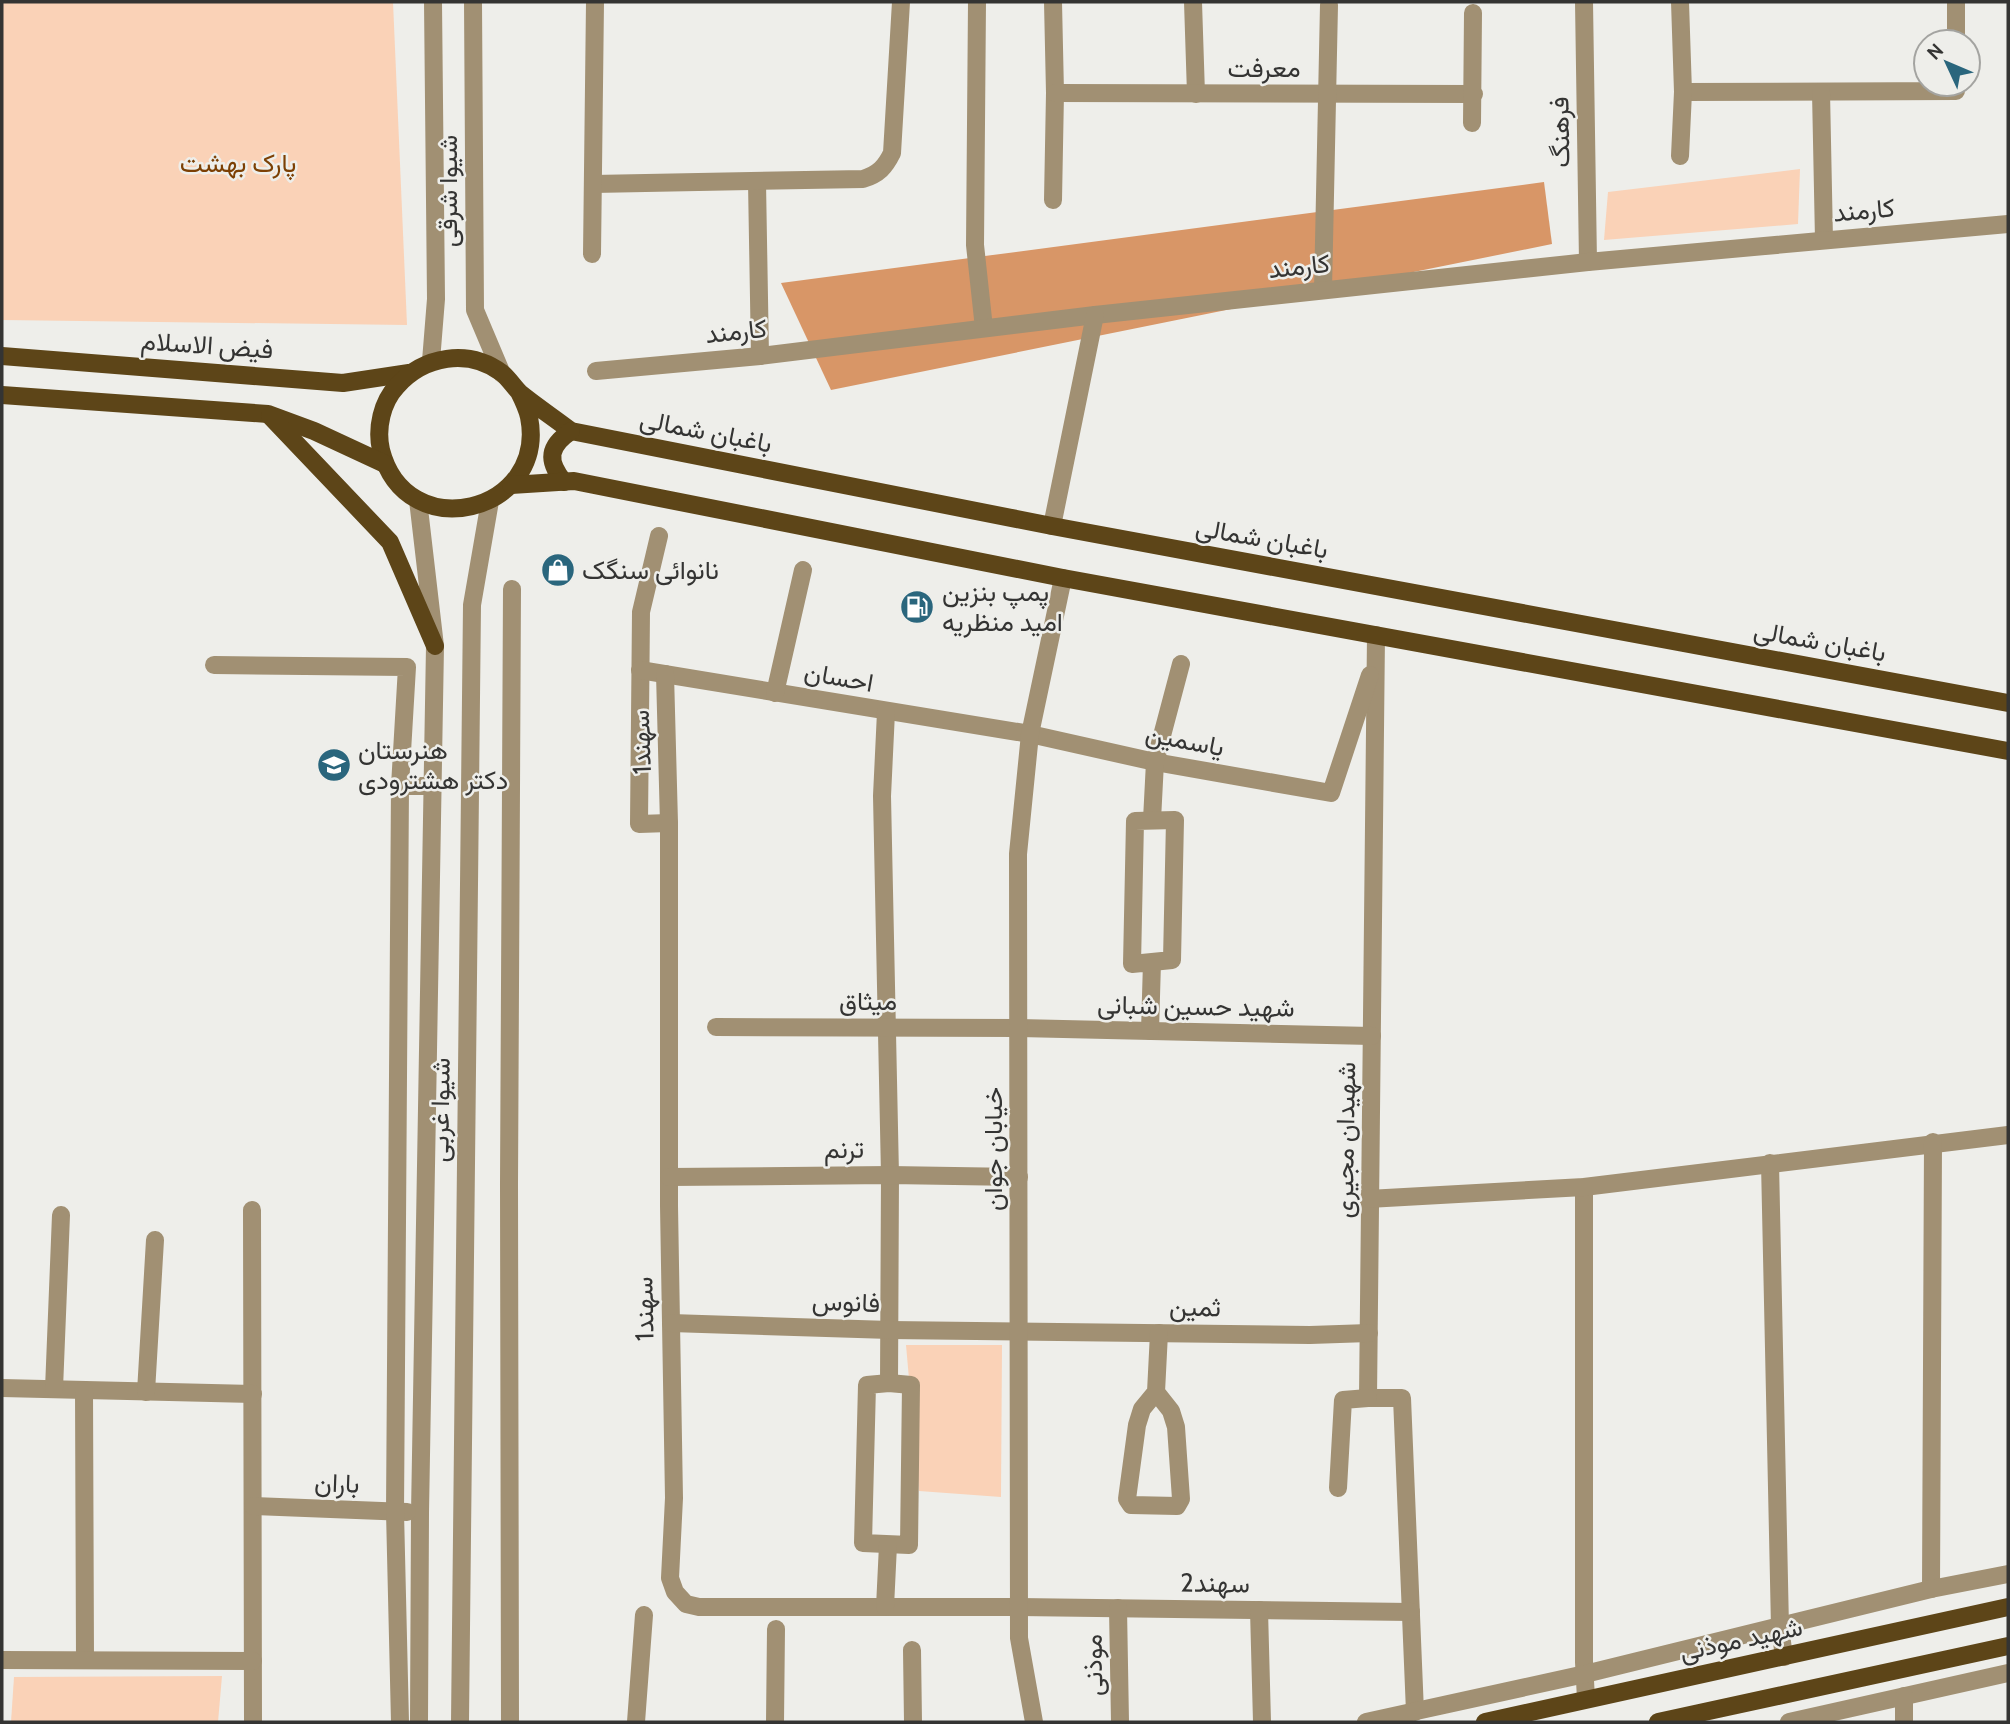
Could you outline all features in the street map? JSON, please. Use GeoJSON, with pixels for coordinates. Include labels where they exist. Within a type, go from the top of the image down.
{"type":"FeatureCollection","features":[{"type":"Feature","properties":{"kind":"main road","name":"فیض الاسلام"},"geometry":{"type":"LineString","coordinates":[[2,356],[343,383],[408,373]]}},
{"type":"Feature","properties":{"kind":"main road"},"geometry":{"type":"LineString","coordinates":[[456,357],[480,362],[502,374],[519,392],[529,415],[531,440],[524,465],[510,485],[490,501],[467,509],[442,509],[418,500],[398,485],[385,464],[379,440],[381,415],[392,392],[408,373],[431,361],[456,357]]}},
{"type":"Feature","properties":{"kind":"main road","name":"باغبان شمالی"},"geometry":{"type":"LineString","coordinates":[[519,392],[571,431],[1052,526],[2008,703]]}},
{"type":"Feature","properties":{"kind":"main road"},"geometry":{"type":"LineString","coordinates":[[2,395],[268,414],[314,431],[385,464]]}},
{"type":"Feature","properties":{"kind":"main road"},"geometry":{"type":"LineString","coordinates":[[268,414],[390,542],[435,646]]}},
{"type":"Feature","properties":{"kind":"main road"},"geometry":{"type":"LineString","coordinates":[[564,482],[554,470],[552,454],[558,440],[571,431]]}},
{"type":"Feature","properties":{"kind":"main road"},"geometry":{"type":"LineString","coordinates":[[510,485],[574,481],[1063,578],[2008,751]]}},
{"type":"Feature","properties":{"kind":"main road","name":"شهید موذنی"},"geometry":{"type":"LineString","coordinates":[[1485,1722],[2008,1607]]}},
{"type":"Feature","properties":{"kind":"main road"},"geometry":{"type":"LineString","coordinates":[[1658,1722],[2008,1646]]}},
{"type":"Feature","properties":{"kind":"street","name":"شیوا شرقی"},"geometry":{"type":"LineString","coordinates":[[431,361],[436,299],[433,2]]}},
{"type":"Feature","properties":{"kind":"street","name":"شیوا شرقی"},"geometry":{"type":"LineString","coordinates":[[473,2],[475,310],[502,374]]}},
{"type":"Feature","properties":{"kind":"street"},"geometry":{"type":"LineString","coordinates":[[592,254],[595,2]]}},
{"type":"Feature","properties":{"kind":"street"},"geometry":{"type":"LineString","coordinates":[[593,184],[863,179],[876,175],[886,166],[892,153],[901,2]]}},
{"type":"Feature","properties":{"kind":"street"},"geometry":{"type":"LineString","coordinates":[[977,2],[975,244],[984,328]]}},
{"type":"Feature","properties":{"kind":"street"},"geometry":{"type":"LineString","coordinates":[[1053,2],[1053,200]]}},
{"type":"Feature","properties":{"kind":"street"},"geometry":{"type":"LineString","coordinates":[[1193,2],[1196,94]]}},
{"type":"Feature","properties":{"kind":"street","name":"فرهنگ"},"geometry":{"type":"LineString","coordinates":[[1584,2],[1588,261]]}},
{"type":"Feature","properties":{"kind":"street"},"geometry":{"type":"LineString","coordinates":[[1680,2],[1683,92],[1680,156]]}},
{"type":"Feature","properties":{"kind":"street"},"geometry":{"type":"LineString","coordinates":[[1956,2],[1956,28]]}},
{"type":"Feature","properties":{"kind":"street"},"geometry":{"type":"LineString","coordinates":[[1323,290],[1329,5]]}},
{"type":"Feature","properties":{"kind":"street"},"geometry":{"type":"LineString","coordinates":[[1472,123],[1473,13]]}},
{"type":"Feature","properties":{"kind":"street"},"geometry":{"type":"LineString","coordinates":[[1683,92],[1912,91]]}},
{"type":"Feature","properties":{"kind":"street"},"geometry":{"type":"LineString","coordinates":[[1821,92],[1824,240]]}},
{"type":"Feature","properties":{"kind":"street","name":"معرفت"},"geometry":{"type":"LineString","coordinates":[[1055,93],[1474,94]]}},
{"type":"Feature","properties":{"kind":"street"},"geometry":{"type":"LineString","coordinates":[[757,182],[760,356]]}},
{"type":"Feature","properties":{"kind":"street","name":"کارمند"},"geometry":{"type":"LineString","coordinates":[[596,371],[760,356],[1096,314],[1588,261],[2008,224]]}},
{"type":"Feature","properties":{"kind":"street"},"geometry":{"type":"LineString","coordinates":[[1052,526],[1096,314]]}},
{"type":"Feature","properties":{"kind":"street","name":"شیوا غربی"},"geometry":{"type":"LineString","coordinates":[[418,500],[435,646],[420,1513],[419,1722]]}},
{"type":"Feature","properties":{"kind":"street","name":"شیوا غربی"},"geometry":{"type":"LineString","coordinates":[[460,1722],[472,605],[490,501]]}},
{"type":"Feature","properties":{"kind":"street"},"geometry":{"type":"LineString","coordinates":[[659,536],[641,612],[639,824],[669,823]]}},
{"type":"Feature","properties":{"kind":"street"},"geometry":{"type":"LineString","coordinates":[[775,693],[803,570]]}},
{"type":"Feature","properties":{"kind":"street","name":"خیابان جوان"},"geometry":{"type":"LineString","coordinates":[[1034,1722],[1018,1637],[1018,854],[1030,734],[1063,578]]}},
{"type":"Feature","properties":{"kind":"street"},"geometry":{"type":"LineString","coordinates":[[510,1722],[512,589]]}},
{"type":"Feature","properties":{"kind":"street","name":"شهیدان مجیری"},"geometry":{"type":"LineString","coordinates":[[1368,1398],[1376,635]]}},
{"type":"Feature","properties":{"kind":"street","name":"یاسمین"},"geometry":{"type":"LineString","coordinates":[[1030,734],[1155,762],[1331,793],[1376,657]]}},
{"type":"Feature","properties":{"kind":"street"},"geometry":{"type":"LineString","coordinates":[[1152,820],[1155,762],[1181,664]]}},
{"type":"Feature","properties":{"kind":"street"},"geometry":{"type":"LineString","coordinates":[[214,666],[407,667],[400,786],[396,1512],[400,1722]]}},
{"type":"Feature","properties":{"kind":"street","name":"احسان"},"geometry":{"type":"LineString","coordinates":[[640,670],[1030,734]]}},
{"type":"Feature","properties":{"kind":"street","name":"1سهند"},"geometry":{"type":"LineString","coordinates":[[665,674],[669,823],[669,1177],[674,1498],[670,1578],[675,1592],[686,1604],[699,1607],[1019,1607]]}},
{"type":"Feature","properties":{"kind":"street"},"geometry":{"type":"LineString","coordinates":[[886,712],[882,796],[890,1175],[889,1383]]}},
{"type":"Feature","properties":{"kind":"street"},"geometry":{"type":"LineString","coordinates":[[400,786],[432,786]]}},
{"type":"Feature","properties":{"kind":"street"},"geometry":{"type":"LineString","coordinates":[[1175,820],[1172,960],[1152,961],[1132,964],[1135,821],[1175,820]]}},
{"type":"Feature","properties":{"kind":"street"},"geometry":{"type":"LineString","coordinates":[[1150,1031],[1152,961]]}},
{"type":"Feature","properties":{"kind":"street","name":"میثاق"},"geometry":{"type":"LineString","coordinates":[[716,1027],[1019,1028]]}},
{"type":"Feature","properties":{"kind":"street","name":"شهید حسین شبانی"},"geometry":{"type":"LineString","coordinates":[[1019,1028],[1372,1036]]}},
{"type":"Feature","properties":{"kind":"street"},"geometry":{"type":"LineString","coordinates":[[1369,1199],[1584,1187],[1933,1142],[2008,1135]]}},
{"type":"Feature","properties":{"kind":"street"},"geometry":{"type":"LineString","coordinates":[[1931,1589],[1933,1142]]}},
{"type":"Feature","properties":{"kind":"street"},"geometry":{"type":"LineString","coordinates":[[1770,1163],[1780,1627],[1784,1657]]}},
{"type":"Feature","properties":{"kind":"street","name":"ترنم"},"geometry":{"type":"LineString","coordinates":[[669,1177],[1019,1177]]}},
{"type":"Feature","properties":{"kind":"street"},"geometry":{"type":"LineString","coordinates":[[1584,1187],[1586,1699]]}},
{"type":"Feature","properties":{"kind":"street"},"geometry":{"type":"LineString","coordinates":[[253,1210],[253,1722]]}},
{"type":"Feature","properties":{"kind":"street"},"geometry":{"type":"LineString","coordinates":[[54,1390],[61,1215]]}},
{"type":"Feature","properties":{"kind":"street"},"geometry":{"type":"LineString","coordinates":[[146,1392],[155,1240]]}},
{"type":"Feature","properties":{"kind":"street","name":"فانوس"},"geometry":{"type":"LineString","coordinates":[[671,1323],[1019,1331]]}},
{"type":"Feature","properties":{"kind":"street","name":"ثمین"},"geometry":{"type":"LineString","coordinates":[[1019,1331],[1310,1335],[1369,1333]]}},
{"type":"Feature","properties":{"kind":"street"},"geometry":{"type":"LineString","coordinates":[[1156,1392],[1171,1411],[1176,1427],[1181,1499],[1177,1506],[1131,1505],[1126,1499],[1137,1425],[1142,1409],[1156,1392],[1158,1333]]}},
{"type":"Feature","properties":{"kind":"street"},"geometry":{"type":"LineString","coordinates":[[889,1383],[911,1385],[909,1545],[863,1543],[867,1385],[889,1383]]}},
{"type":"Feature","properties":{"kind":"street"},"geometry":{"type":"LineString","coordinates":[[2,1388],[253,1394]]}},
{"type":"Feature","properties":{"kind":"street"},"geometry":{"type":"LineString","coordinates":[[84,1390],[85,1660]]}},
{"type":"Feature","properties":{"kind":"street"},"geometry":{"type":"LineString","coordinates":[[1338,1488],[1343,1400],[1402,1398],[1415,1712]]}},
{"type":"Feature","properties":{"kind":"street","name":"باران"},"geometry":{"type":"LineString","coordinates":[[253,1506],[420,1513]]}},
{"type":"Feature","properties":{"kind":"street"},"geometry":{"type":"LineString","coordinates":[[885,1607],[888,1545]]}},
{"type":"Feature","properties":{"kind":"street"},"geometry":{"type":"LineString","coordinates":[[1366,1722],[1585,1674],[1931,1589],[2008,1574]]}},
{"type":"Feature","properties":{"kind":"street","name":"2سهند"},"geometry":{"type":"LineString","coordinates":[[1019,1607],[1411,1612]]}},
{"type":"Feature","properties":{"kind":"street","name":"موذنی"},"geometry":{"type":"LineString","coordinates":[[1118,1608],[1120,1722]]}},
{"type":"Feature","properties":{"kind":"street"},"geometry":{"type":"LineString","coordinates":[[1259,1610],[1262,1722]]}},
{"type":"Feature","properties":{"kind":"street"},"geometry":{"type":"LineString","coordinates":[[636,1722],[644,1615]]}},
{"type":"Feature","properties":{"kind":"street"},"geometry":{"type":"LineString","coordinates":[[775,1722],[776,1629]]}},
{"type":"Feature","properties":{"kind":"street"},"geometry":{"type":"LineString","coordinates":[[912,1650],[913,1722]]}},
{"type":"Feature","properties":{"kind":"street"},"geometry":{"type":"LineString","coordinates":[[2,1660],[253,1661]]}},
{"type":"Feature","properties":{"kind":"street"},"geometry":{"type":"LineString","coordinates":[[1789,1722],[2008,1673]]}},
{"type":"Feature","properties":{"kind":"street"},"geometry":{"type":"LineString","coordinates":[[1904,1696],[1904,1722]]}},
{"type":"Feature","properties":{"kind":"green space","name":"پارک بهشت"},"geometry":{"type":"Polygon","coordinates":[[[2,2],[393,2],[407,325],[2,320],[2,2]]]}},
{"type":"Feature","properties":{"kind":"green space"},"geometry":{"type":"Polygon","coordinates":[[[1800,169],[1798,224],[1604,240],[1608,192],[1800,169]]]}},
{"type":"Feature","properties":{"kind":"green space"},"geometry":{"type":"Polygon","coordinates":[[[906,1345],[1002,1345],[1001,1497],[919,1491],[906,1345]]]}},
{"type":"Feature","properties":{"kind":"green space"},"geometry":{"type":"Polygon","coordinates":[[[222,1676],[218,1722],[11,1722],[14,1677],[222,1676]]]}},
{"type":"Feature","properties":{"kind":"shaded area"},"geometry":{"type":"Polygon","coordinates":[[[1544,182],[1552,244],[831,390],[781,283],[1544,182]]]}},
{"type":"Feature","properties":{"kind":"place","name":"نانوائی سنگک"},"geometry":{"type":"Point","coordinates":[558,570]}},
{"type":"Feature","properties":{"kind":"place","name":"پمپ بنزین امید منظریه"},"geometry":{"type":"Point","coordinates":[917,607]}},
{"type":"Feature","properties":{"kind":"place","name":"هنرستان دکتر هشترودی"},"geometry":{"type":"Point","coordinates":[334,765]}}]}
